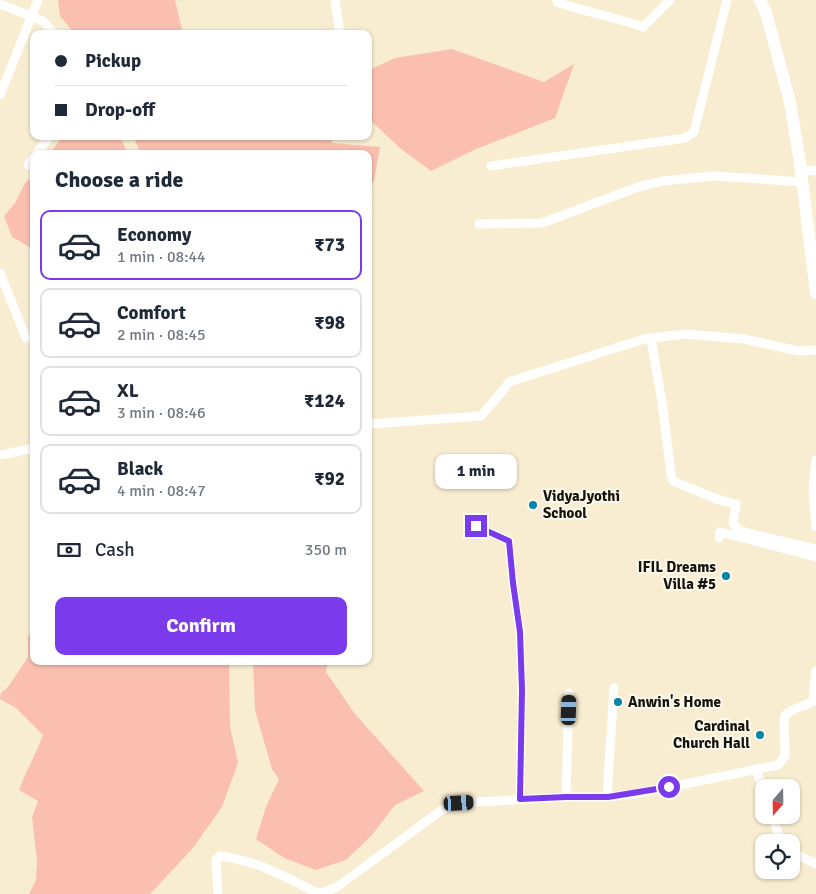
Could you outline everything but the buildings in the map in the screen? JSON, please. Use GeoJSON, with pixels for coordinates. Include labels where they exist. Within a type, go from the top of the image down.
{"type":"FeatureCollection","features":[{"type":"Feature","properties":{"kind":"street"},"geometry":{"type":"LineString","coordinates":[[0,95],[38,0]]}},
{"type":"Feature","properties":{"kind":"street"},"geometry":{"type":"LineString","coordinates":[[335,0],[339,30]]}},
{"type":"Feature","properties":{"kind":"street"},"geometry":{"type":"LineString","coordinates":[[556,2],[578,10],[622,20],[643,28],[670,0]]}},
{"type":"Feature","properties":{"kind":"street"},"geometry":{"type":"LineString","coordinates":[[491,166],[685,138],[694,132],[727,0]]}},
{"type":"Feature","properties":{"kind":"street"},"geometry":{"type":"LineString","coordinates":[[760,0],[766,13],[790,102],[802,177],[816,293]]}},
{"type":"Feature","properties":{"kind":"street"},"geometry":{"type":"LineString","coordinates":[[0,4],[43,21],[51,30]]}},
{"type":"Feature","properties":{"kind":"street"},"geometry":{"type":"LineString","coordinates":[[39,150],[47,140]]}},
{"type":"Feature","properties":{"kind":"street"},"geometry":{"type":"LineString","coordinates":[[479,224],[542,223],[638,187],[663,180],[715,176],[802,177],[816,170]]}},
{"type":"Feature","properties":{"kind":"street"},"geometry":{"type":"LineString","coordinates":[[0,273],[26,338]]}},
{"type":"Feature","properties":{"kind":"street"},"geometry":{"type":"LineString","coordinates":[[372,424],[481,416],[509,382],[644,339],[685,334],[744,339],[799,351],[816,350]]}},
{"type":"Feature","properties":{"kind":"street"},"geometry":{"type":"LineString","coordinates":[[651,339],[673,481],[720,500],[736,504],[733,523],[737,534]]}},
{"type":"Feature","properties":{"kind":"street"},"geometry":{"type":"LineString","coordinates":[[0,455],[30,449]]}},
{"type":"Feature","properties":{"kind":"street"},"geometry":{"type":"LineString","coordinates":[[816,460],[813,492],[816,527]]}},
{"type":"Feature","properties":{"kind":"street"},"geometry":{"type":"LineString","coordinates":[[476,526],[509,541],[520,632],[522,690],[520,799]]}},
{"type":"Feature","properties":{"kind":"street"},"geometry":{"type":"LineString","coordinates":[[719,538],[720,532],[816,549]]}},
{"type":"Feature","properties":{"kind":"street"},"geometry":{"type":"LineString","coordinates":[[737,534],[816,557]]}},
{"type":"Feature","properties":{"kind":"street"},"geometry":{"type":"LineString","coordinates":[[218,894],[216,860],[220,856],[246,860],[261,865],[315,892],[325,892],[337,887],[443,809],[459,803],[566,797],[608,797],[635,794],[778,765],[784,756],[784,719],[786,714],[807,706],[813,701],[816,671]]}},
{"type":"Feature","properties":{"kind":"street"},"geometry":{"type":"LineString","coordinates":[[608,797],[614,688]]}},
{"type":"Feature","properties":{"kind":"street"},"geometry":{"type":"LineString","coordinates":[[566,797],[569,693]]}},
{"type":"Feature","properties":{"kind":"street"},"geometry":{"type":"LineString","coordinates":[[756,769],[759,779]]}},
{"type":"Feature","properties":{"kind":"street"},"geometry":{"type":"LineString","coordinates":[[800,856],[816,864]]}},
{"type":"Feature","properties":{"kind":"shaded area"},"geometry":{"type":"Polygon","coordinates":[[[58,0],[175,0],[182,30],[72,30],[60,16],[58,0]]]}},
{"type":"Feature","properties":{"kind":"shaded area"},"geometry":{"type":"Polygon","coordinates":[[[452,49],[544,82],[574,64],[555,118],[476,149],[431,171],[401,149],[372,122],[372,69],[395,58],[452,49]]]}},
{"type":"Feature","properties":{"kind":"shaded area"},"geometry":{"type":"Polygon","coordinates":[[[60,140],[121,140],[126,150],[52,150],[60,140]]]}},
{"type":"Feature","properties":{"kind":"shaded area"},"geometry":{"type":"Polygon","coordinates":[[[135,140],[332,140],[332,143],[380,147],[372,183],[372,150],[139,150],[135,140]]]}},
{"type":"Feature","properties":{"kind":"shaded area"},"geometry":{"type":"Polygon","coordinates":[[[30,179],[30,248],[12,237],[4,216],[15,203],[25,183],[30,179]]]}},
{"type":"Feature","properties":{"kind":"shaded area"},"geometry":{"type":"Polygon","coordinates":[[[30,634],[30,665],[229,665],[230,727],[238,763],[222,807],[192,849],[150,894],[29,894],[36,880],[37,860],[32,817],[38,801],[19,790],[43,735],[16,708],[0,699],[1,693],[8,687],[28,657],[28,637],[30,634]]]}},
{"type":"Feature","properties":{"kind":"shaded area"},"geometry":{"type":"Polygon","coordinates":[[[253,665],[327,665],[326,672],[355,714],[424,791],[395,805],[372,835],[346,860],[316,870],[284,858],[256,839],[266,807],[279,779],[272,769],[255,710],[253,665]]]}},
{"type":"Feature","properties":{"kind":"place","name":"VidyaJyothi School"},"geometry":{"type":"Point","coordinates":[533,505]}},
{"type":"Feature","properties":{"kind":"place","name":"IFIL Dreams Villa #5"},"geometry":{"type":"Point","coordinates":[726,576]}},
{"type":"Feature","properties":{"kind":"place","name":"Anwin's Home"},"geometry":{"type":"Point","coordinates":[618,702]}},
{"type":"Feature","properties":{"kind":"place","name":"Cardinal Church Hall"},"geometry":{"type":"Point","coordinates":[760,735]}},
{"type":"Feature","properties":{"kind":"route"},"geometry":{"type":"LineString","coordinates":[[476,526],[509,541],[520,632],[522,690],[520,799],[608,797],[669,787]]}}]}
